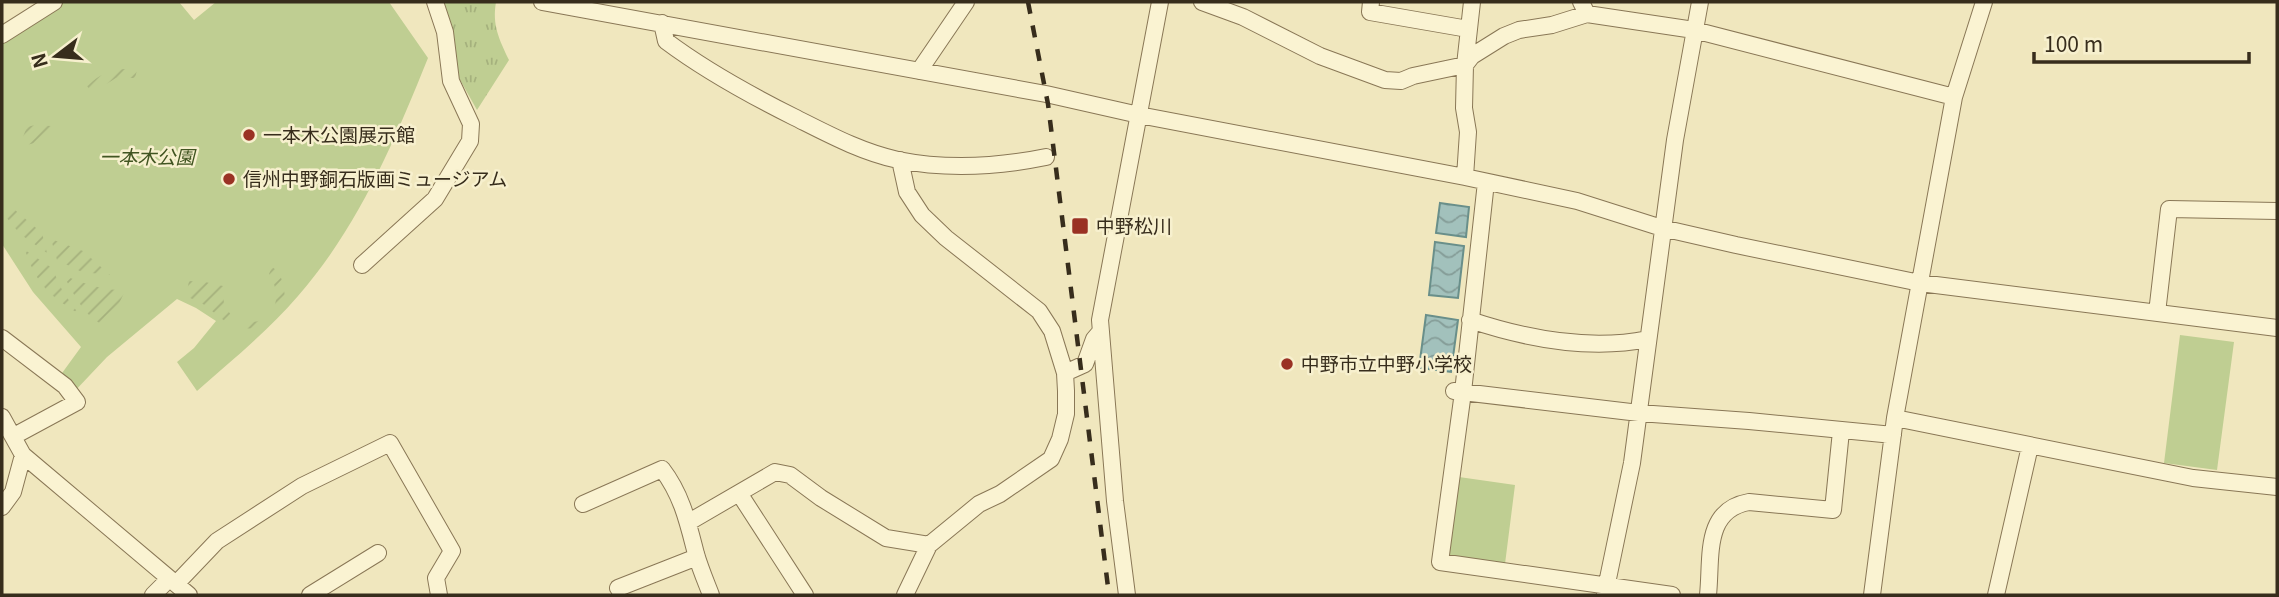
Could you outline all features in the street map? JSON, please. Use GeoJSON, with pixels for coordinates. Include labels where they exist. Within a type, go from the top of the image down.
{"type":"FeatureCollection","features":[{"type":"Feature","properties":{"kind":"street"},"geometry":{"type":"LineString","coordinates":[[2,35],[54,2]]}},
{"type":"Feature","properties":{"kind":"street"},"geometry":{"type":"LineString","coordinates":[[362,265],[435,199],[470,141],[471,124],[451,81],[445,32],[435,2]]}},
{"type":"Feature","properties":{"kind":"street"},"geometry":{"type":"LineString","coordinates":[[542,2],[1046,94],[1139,115],[1465,177],[1577,201],[1662,228],[1920,283],[2277,328]]}},
{"type":"Feature","properties":{"kind":"street"},"geometry":{"type":"LineString","coordinates":[[919,71],[966,2]]}},
{"type":"Feature","properties":{"kind":"street"},"geometry":{"type":"LineString","coordinates":[[1127,595],[1115,500],[1100,332],[1112,245],[1160,2]]}},
{"type":"Feature","properties":{"kind":"street"},"geometry":{"type":"LineString","coordinates":[[1202,2],[1243,17],[1320,56],[1385,80],[1401,81],[1435,70],[1465,65],[1472,56],[1504,36],[1519,30],[1552,25],[1587,6],[1694,30],[1954,97]]}},
{"type":"Feature","properties":{"kind":"street"},"geometry":{"type":"LineString","coordinates":[[1371,2],[1370,12],[1468,29]]}},
{"type":"Feature","properties":{"kind":"street"},"geometry":{"type":"LineString","coordinates":[[1465,177],[1468,132],[1464,108],[1465,65],[1472,2]]}},
{"type":"Feature","properties":{"kind":"street"},"geometry":{"type":"LineString","coordinates":[[1605,590],[1632,463],[1662,228],[1700,2]]}},
{"type":"Feature","properties":{"kind":"street"},"geometry":{"type":"LineString","coordinates":[[1872,595],[1895,418],[1954,97],[1984,2]]}},
{"type":"Feature","properties":{"kind":"street"},"geometry":{"type":"LineString","coordinates":[[662,23],[666,41],[746,93],[867,152],[900,160],[978,167],[1003,166],[1046,158]]}},
{"type":"Feature","properties":{"kind":"street"},"geometry":{"type":"LineString","coordinates":[[900,160],[907,192],[922,215],[946,238],[1039,311],[1052,331],[1065,373],[1066,414],[1060,439],[1051,458],[1000,494],[979,504],[929,545],[905,595]]}},
{"type":"Feature","properties":{"kind":"street"},"geometry":{"type":"LineString","coordinates":[[1486,182],[1470,320],[1458,392],[1440,562],[1605,590],[1672,595]]}},
{"type":"Feature","properties":{"kind":"street"},"geometry":{"type":"LineString","coordinates":[[2157,313],[2169,209],[2277,211]]}},
{"type":"Feature","properties":{"kind":"street"},"geometry":{"type":"LineString","coordinates":[[1470,320],[1511,334],[1589,344],[1624,344],[1648,339]]}},
{"type":"Feature","properties":{"kind":"street"},"geometry":{"type":"LineString","coordinates":[[1065,373],[1085,364],[1094,338],[1100,332]]}},
{"type":"Feature","properties":{"kind":"street"},"geometry":{"type":"LineString","coordinates":[[2,338],[65,386],[77,402],[14,436]]}},
{"type":"Feature","properties":{"kind":"street"},"geometry":{"type":"LineString","coordinates":[[1458,392],[1639,414],[1893,435]]}},
{"type":"Feature","properties":{"kind":"street"},"geometry":{"type":"LineString","coordinates":[[2,417],[23,455],[189,595]]}},
{"type":"Feature","properties":{"kind":"street"},"geometry":{"type":"LineString","coordinates":[[1895,418],[2193,478],[2277,487]]}},
{"type":"Feature","properties":{"kind":"street"},"geometry":{"type":"LineString","coordinates":[[1708,595],[1714,532],[1717,520],[1725,511],[1736,504],[1749,502],[1833,510],[1841,431]]}},
{"type":"Feature","properties":{"kind":"street"},"geometry":{"type":"LineString","coordinates":[[153,595],[172,582],[217,541],[281,499],[390,443],[453,551],[436,578],[439,595]]}},
{"type":"Feature","properties":{"kind":"street"},"geometry":{"type":"LineString","coordinates":[[1996,595],[2030,446]]}},
{"type":"Feature","properties":{"kind":"street"},"geometry":{"type":"LineString","coordinates":[[2,507],[13,492],[23,455]]}},
{"type":"Feature","properties":{"kind":"street"},"geometry":{"type":"LineString","coordinates":[[583,504],[662,469],[675,486],[711,595]]}},
{"type":"Feature","properties":{"kind":"street"},"geometry":{"type":"LineString","coordinates":[[689,522],[775,472],[790,475],[821,498],[886,538],[929,545]]}},
{"type":"Feature","properties":{"kind":"street"},"geometry":{"type":"LineString","coordinates":[[739,493],[805,595]]}},
{"type":"Feature","properties":{"kind":"street"},"geometry":{"type":"LineString","coordinates":[[310,595],[378,553]]}},
{"type":"Feature","properties":{"kind":"street"},"geometry":{"type":"LineString","coordinates":[[618,588],[697,557]]}},
{"type":"Feature","properties":{"kind":"green space","name":"一本木公園"},"geometry":{"type":"Polygon","coordinates":[[[54,2],[179,2],[194,20],[216,2],[389,2],[428,58],[373,182],[320,269],[286,309],[197,391],[177,362],[194,348],[216,321],[177,299],[107,357],[72,394],[57,380],[81,347],[33,292],[2,244],[2,35],[54,2]]]}},
{"type":"Feature","properties":{"kind":"green space"},"geometry":{"type":"Polygon","coordinates":[[[443,2],[496,2],[496,25],[509,60],[477,110],[459,78],[452,29],[443,2]]]}},
{"type":"Feature","properties":{"kind":"green space"},"geometry":{"type":"Polygon","coordinates":[[[125,69],[137,70],[135,78],[116,78],[92,93],[87,86],[105,74],[125,69]]]}},
{"type":"Feature","properties":{"kind":"green space"},"geometry":{"type":"Polygon","coordinates":[[[51,126],[38,141],[20,144],[27,127],[51,126]]]}},
{"type":"Feature","properties":{"kind":"green space"},"geometry":{"type":"Polygon","coordinates":[[[15,210],[42,233],[47,253],[20,234],[2,212],[15,210]]]}},
{"type":"Feature","properties":{"kind":"green space"},"geometry":{"type":"Polygon","coordinates":[[[51,239],[83,251],[110,275],[82,272],[57,260],[51,239]]]}},
{"type":"Feature","properties":{"kind":"green space"},"geometry":{"type":"Polygon","coordinates":[[[25,250],[52,268],[63,292],[78,313],[45,288],[25,250]]]}},
{"type":"Feature","properties":{"kind":"green space"},"geometry":{"type":"Polygon","coordinates":[[[272,267],[281,279],[285,305],[260,329],[239,328],[244,321],[255,322],[263,319],[274,308],[276,291],[269,274],[272,267]]]}},
{"type":"Feature","properties":{"kind":"green space"},"geometry":{"type":"Polygon","coordinates":[[[64,276],[103,288],[126,289],[113,316],[104,325],[85,311],[64,276]]]}},
{"type":"Feature","properties":{"kind":"green space"},"geometry":{"type":"Polygon","coordinates":[[[189,281],[223,286],[224,305],[231,315],[226,322],[203,304],[186,296],[189,281]]]}},
{"type":"Feature","properties":{"kind":"green space"},"geometry":{"type":"Polygon","coordinates":[[[2180,335],[2234,342],[2217,470],[2164,463],[2180,335]]]}},
{"type":"Feature","properties":{"kind":"green space"},"geometry":{"type":"Polygon","coordinates":[[[1459,477],[1515,485],[1505,564],[1448,557],[1459,477]]]}},
{"type":"Feature","properties":{"kind":"water"},"geometry":{"type":"Polygon","coordinates":[[[1440,203],[1469,207],[1466,237],[1436,233],[1440,203]]]}},
{"type":"Feature","properties":{"kind":"water"},"geometry":{"type":"Polygon","coordinates":[[[1435,242],[1464,246],[1458,298],[1429,295],[1435,242]]]}},
{"type":"Feature","properties":{"kind":"water"},"geometry":{"type":"Polygon","coordinates":[[[1426,315],[1458,320],[1451,372],[1419,368],[1426,315]]]}},
{"type":"Feature","properties":{"kind":"railway"},"geometry":{"type":"LineString","coordinates":[[1028,2],[1048,104],[1109,595]]}},
{"type":"Feature","properties":{"kind":"place","name":"一本木公園展示館"},"geometry":{"type":"Point","coordinates":[249,135]}},
{"type":"Feature","properties":{"kind":"place","name":"信州中野銅石版画ミュージアム"},"geometry":{"type":"Point","coordinates":[229,179]}},
{"type":"Feature","properties":{"kind":"place","name":"中野松川"},"geometry":{"type":"Point","coordinates":[1080,226]}},
{"type":"Feature","properties":{"kind":"place","name":"中野市立中野小学校"},"geometry":{"type":"Point","coordinates":[1287,364]}}]}
